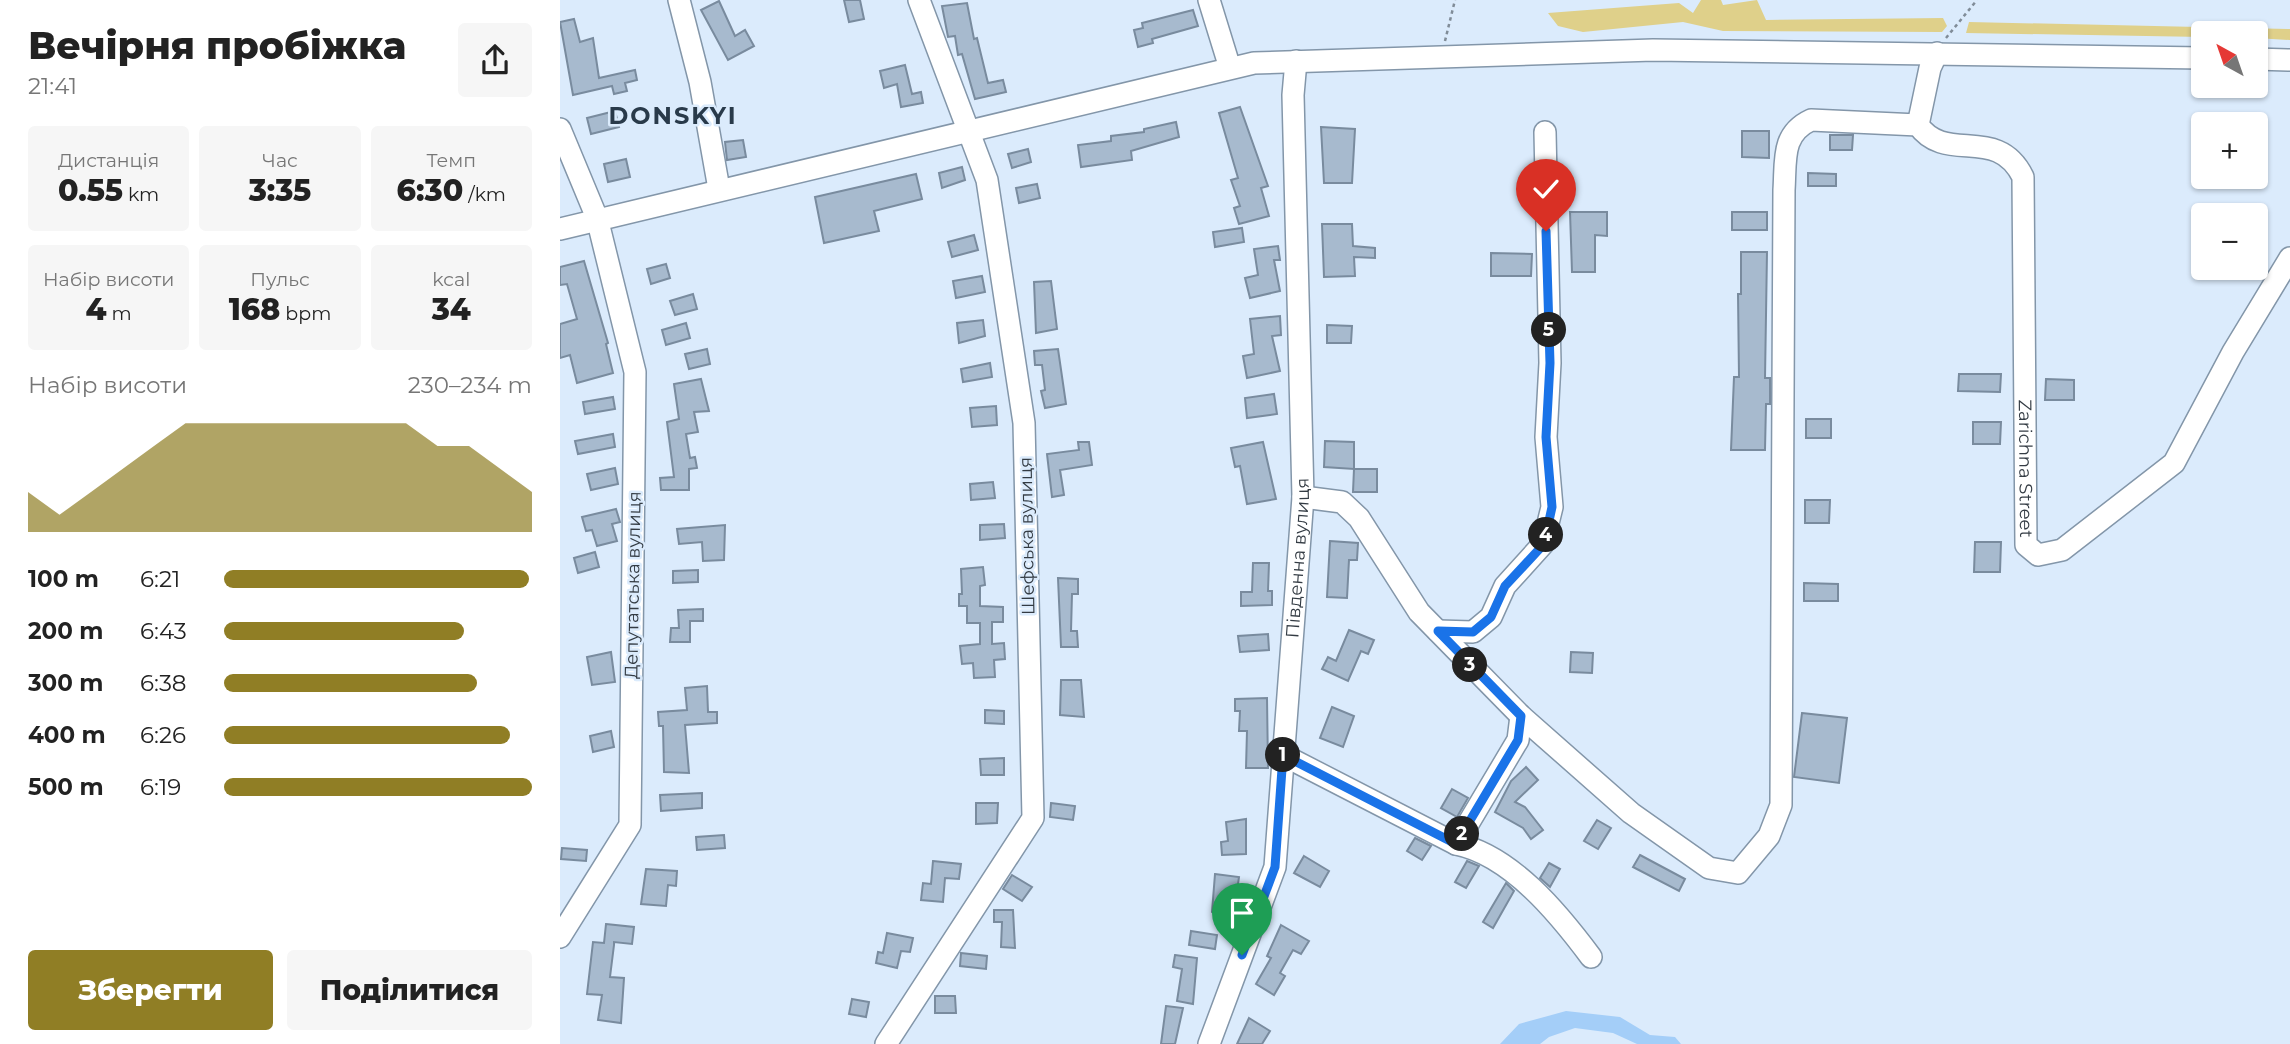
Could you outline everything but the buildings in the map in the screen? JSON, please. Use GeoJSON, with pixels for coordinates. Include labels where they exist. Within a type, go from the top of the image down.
{"type":"FeatureCollection","features":[{"type":"Feature","properties":{"kind":"street"},"geometry":{"type":"LineString","coordinates":[[679,0],[700,82],[719,189]]}},
{"type":"Feature","properties":{"kind":"street","name":"Шефська вулиця"},"geometry":{"type":"LineString","coordinates":[[886,1044],[1033,818],[1024,423],[987,180],[919,0]]}},
{"type":"Feature","properties":{"kind":"street"},"geometry":{"type":"LineString","coordinates":[[1209,0],[1230,68]]}},
{"type":"Feature","properties":{"kind":"street"},"geometry":{"type":"LineString","coordinates":[[560,229],[1254,63],[1653,50],[2191,58]]}},
{"type":"Feature","properties":{"kind":"street"},"geometry":{"type":"LineString","coordinates":[[1303,497],[1342,502],[1359,518],[1419,612],[1521,716],[1631,813],[1709,868],[1738,873],[1769,835],[1781,805],[1784,190],[1787,145],[1796,127],[1811,120],[1918,125],[1930,68],[1937,53]]}},
{"type":"Feature","properties":{"kind":"street"},"geometry":{"type":"LineString","coordinates":[[2268,59],[2290,60]]}},
{"type":"Feature","properties":{"kind":"street","name":"Південна вулиця"},"geometry":{"type":"LineString","coordinates":[[1209,1044],[1275,867],[1303,497],[1293,95],[1296,61]]}},
{"type":"Feature","properties":{"kind":"street","name":"Zarichna Street"},"geometry":{"type":"LineString","coordinates":[[1918,125],[1926,137],[1938,144],[1993,148],[2006,154],[2023,177],[2026,545],[2038,555],[2062,550],[2174,463],[2234,352],[2290,258]]}},
{"type":"Feature","properties":{"kind":"street","name":"Депутатська вулиця"},"geometry":{"type":"LineString","coordinates":[[560,129],[597,218],[635,372],[630,825],[560,937]]}},
{"type":"Feature","properties":{"kind":"street"},"geometry":{"type":"LineString","coordinates":[[1438,631],[1473,632],[1491,617],[1505,586],[1544,544],[1552,507],[1546,437],[1550,363],[1545,132]]}},
{"type":"Feature","properties":{"kind":"street"},"geometry":{"type":"LineString","coordinates":[[1456,844],[1518,740],[1521,716]]}},
{"type":"Feature","properties":{"kind":"street"},"geometry":{"type":"LineString","coordinates":[[1283,755],[1456,844],[1478,848],[1558,912],[1591,957]]}},
{"type":"Feature","properties":{"kind":"path"},"geometry":{"type":"LineString","coordinates":[[1441,57],[1455,0]]}},
{"type":"Feature","properties":{"kind":"path"},"geometry":{"type":"LineString","coordinates":[[1937,53],[1977,0]]}},
{"type":"Feature","properties":{"kind":"shaded area"},"geometry":{"type":"Polygon","coordinates":[[[1701,0],[1721,0],[1723,5],[1757,0],[1766,20],[1943,18],[1947,26],[1942,32],[1723,31],[1683,22],[1583,32],[1558,26],[1548,13],[1679,3],[1693,13],[1701,0]]]}},
{"type":"Feature","properties":{"kind":"shaded area"},"geometry":{"type":"Polygon","coordinates":[[[1969,22],[2191,27],[2191,37],[1966,33],[1969,22]]]}},
{"type":"Feature","properties":{"kind":"shaded area"},"geometry":{"type":"Polygon","coordinates":[[[2268,29],[2290,29],[2290,40],[2268,39],[2268,29]]]}},
{"type":"Feature","properties":{"kind":"water"},"geometry":{"type":"Polygon","coordinates":[[[1566,1011],[1620,1017],[1650,1035],[1675,1037],[1681,1044],[1637,1044],[1613,1033],[1575,1028],[1549,1037],[1540,1044],[1500,1044],[1519,1024],[1566,1011]]]}},
{"type":"Feature","properties":{"kind":"district","name":"DONSKYI"},"geometry":{"type":"Point","coordinates":[673,115]}},
{"type":"Feature","properties":{"kind":"route"},"geometry":{"type":"LineString","coordinates":[[1242,955],[1275,867],[1283,755],[1456,844],[1518,740],[1521,716],[1438,631],[1473,632],[1491,617],[1505,586],[1544,544],[1552,507],[1546,437],[1550,363],[1546,231]]}}]}
